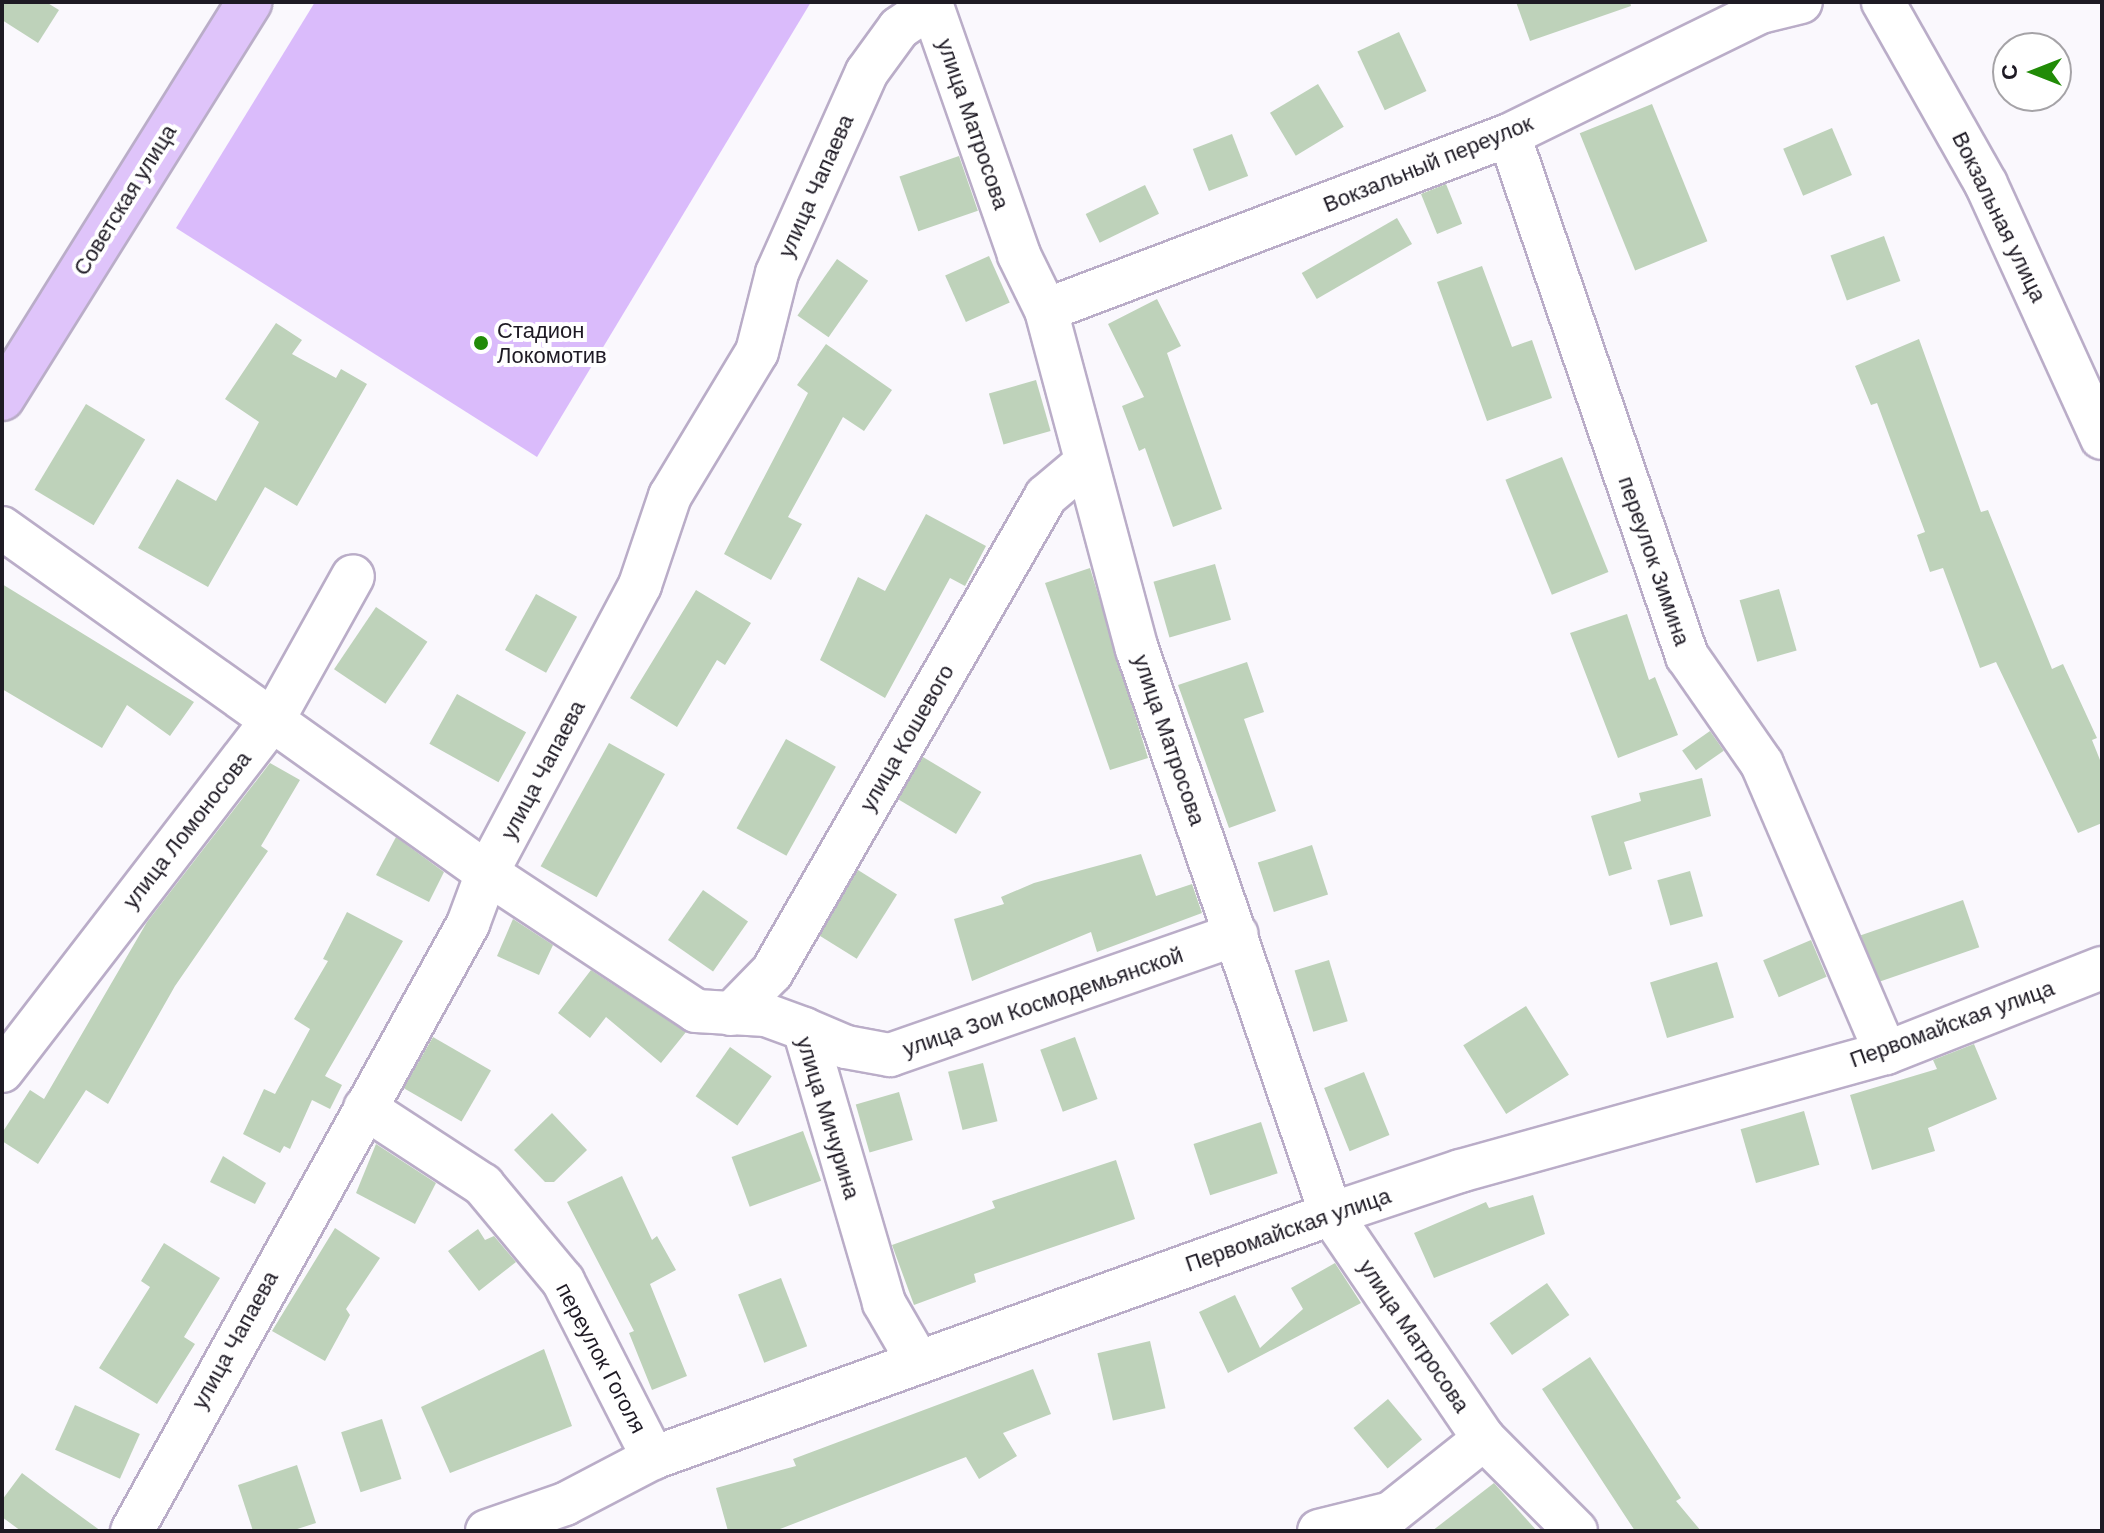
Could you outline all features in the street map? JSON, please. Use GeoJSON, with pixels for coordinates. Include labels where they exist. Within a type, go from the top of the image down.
{"type":"FeatureCollection","features":[{"type":"Feature","properties":{"kind":"main road","name":"Советская улица"},"geometry":{"type":"LineString","coordinates":[[2,398],[249,2]]}},
{"type":"Feature","properties":{"kind":"street","name":"Вокзальный переулок"},"geometry":{"type":"LineString","coordinates":[[1046,310],[1509,135],[1760,12],[1801,2]]}},
{"type":"Feature","properties":{"kind":"street","name":"Вокзальная улица"},"geometry":{"type":"LineString","coordinates":[[1883,2],[1986,184],[2102,438]]}},
{"type":"Feature","properties":{"kind":"street","name":"улица Матросова"},"geometry":{"type":"LineString","coordinates":[[932,6],[1019,255],[1046,310],[1084,464],[1137,649],[1331,1214],[1484,1439],[1576,1531]]}},
{"type":"Feature","properties":{"kind":"street","name":"улица Чапаева"},"geometry":{"type":"LineString","coordinates":[[132,1531],[468,924],[487,873],[640,585],[670,496],[757,352],[777,273],[867,72],[899,28],[932,6]]}},
{"type":"Feature","properties":{"kind":"street","name":"переулок Зимина"},"geometry":{"type":"LineString","coordinates":[[1509,135],[1687,656],[1762,764],[1886,1053]]}},
{"type":"Feature","properties":{"kind":"street","name":"улица Кошевого"},"geometry":{"type":"LineString","coordinates":[[731,1014],[772,972],[1046,496],[1084,464]]}},
{"type":"Feature","properties":{"kind":"street","name":"улица Мичурина"},"geometry":{"type":"LineString","coordinates":[[2,528],[274,718],[487,873],[696,1011],[766,1015],[804,1029],[884,1303],[917,1360]]}},
{"type":"Feature","properties":{"kind":"street","name":"улица Ломоносова"},"geometry":{"type":"LineString","coordinates":[[2,1071],[274,718],[353,576]]}},
{"type":"Feature","properties":{"kind":"street","name":"улица Зои Космодемьянской"},"geometry":{"type":"LineString","coordinates":[[804,1029],[846,1047],[890,1055],[1237,934]]}},
{"type":"Feature","properties":{"kind":"street","name":"Первомайская улица"},"geometry":{"type":"LineString","coordinates":[[487,1531],[565,1504],[653,1458],[917,1360],[1331,1214],[1460,1171],[1886,1053],[2102,968]]}},
{"type":"Feature","properties":{"kind":"street","name":"переулок Гоголя"},"geometry":{"type":"LineString","coordinates":[[365,1108],[483,1185],[553,1269],[653,1458]]}},
{"type":"Feature","properties":{"kind":"street"},"geometry":{"type":"LineString","coordinates":[[1319,1531],[1391,1513],[1484,1439]]}},
{"type":"Feature","properties":{"kind":"shaded area","name":"Стадион Локомотив"},"geometry":{"type":"Polygon","coordinates":[[[315,2],[811,2],[537,457],[176,228],[315,2]]]}},
{"type":"Feature","properties":{"kind":"building"},"geometry":{"type":"Polygon","coordinates":[[[2,2],[46,2],[59,10],[38,43],[2,20],[2,2]]]}},
{"type":"Feature","properties":{"kind":"building"},"geometry":{"type":"Polygon","coordinates":[[[1516,2],[1630,2],[1631,6],[1530,41],[1516,2]]]}},
{"type":"Feature","properties":{"kind":"building"},"geometry":{"type":"Polygon","coordinates":[[[1399,32],[1426,91],[1385,110],[1357,51],[1399,32]]]}},
{"type":"Feature","properties":{"kind":"building"},"geometry":{"type":"Polygon","coordinates":[[[1318,84],[1344,127],[1296,156],[1270,113],[1318,84]]]}},
{"type":"Feature","properties":{"kind":"building"},"geometry":{"type":"Polygon","coordinates":[[[1652,104],[1707,241],[1635,270],[1580,133],[1652,104]]]}},
{"type":"Feature","properties":{"kind":"building"},"geometry":{"type":"Polygon","coordinates":[[[1832,128],[1852,175],[1803,196],[1783,149],[1832,128]]]}},
{"type":"Feature","properties":{"kind":"building"},"geometry":{"type":"Polygon","coordinates":[[[1232,134],[1248,176],[1209,191],[1193,149],[1232,134]]]}},
{"type":"Feature","properties":{"kind":"building"},"geometry":{"type":"Polygon","coordinates":[[[959,156],[978,211],[918,231],[899,177],[959,156]]]}},
{"type":"Feature","properties":{"kind":"building"},"geometry":{"type":"Polygon","coordinates":[[[1446,184],[1462,224],[1437,234],[1421,194],[1446,184]]]}},
{"type":"Feature","properties":{"kind":"building"},"geometry":{"type":"Polygon","coordinates":[[[1145,185],[1159,214],[1100,243],[1086,214],[1145,185]]]}},
{"type":"Feature","properties":{"kind":"building"},"geometry":{"type":"Polygon","coordinates":[[[1397,218],[1412,244],[1317,299],[1302,273],[1397,218]]]}},
{"type":"Feature","properties":{"kind":"building"},"geometry":{"type":"Polygon","coordinates":[[[1884,236],[1900,281],[1847,301],[1830,255],[1884,236]]]}},
{"type":"Feature","properties":{"kind":"building"},"geometry":{"type":"Polygon","coordinates":[[[989,256],[1010,303],[966,322],[945,276],[989,256]]]}},
{"type":"Feature","properties":{"kind":"building"},"geometry":{"type":"Polygon","coordinates":[[[837,259],[868,281],[829,337],[797,316],[837,259]]]}},
{"type":"Feature","properties":{"kind":"building"},"geometry":{"type":"Polygon","coordinates":[[[1482,266],[1512,347],[1532,340],[1552,398],[1487,421],[1437,282],[1482,266]]]}},
{"type":"Feature","properties":{"kind":"building"},"geometry":{"type":"Polygon","coordinates":[[[1157,299],[1181,346],[1167,353],[1222,509],[1173,527],[1145,448],[1139,451],[1122,406],[1144,397],[1108,324],[1157,299]]]}},
{"type":"Feature","properties":{"kind":"building"},"geometry":{"type":"Polygon","coordinates":[[[276,323],[302,340],[292,354],[336,378],[341,369],[367,384],[297,506],[265,487],[208,587],[138,548],[177,479],[216,501],[259,422],[225,399],[276,323]]]}},
{"type":"Feature","properties":{"kind":"building"},"geometry":{"type":"Polygon","coordinates":[[[1919,339],[1981,512],[1988,510],[2052,669],[2063,664],[2097,738],[2092,740],[2102,765],[2102,823],[2078,833],[1996,662],[1980,668],[1943,568],[1930,572],[1917,535],[1925,532],[1877,403],[1871,405],[1855,366],[1919,339]]]}},
{"type":"Feature","properties":{"kind":"building"},"geometry":{"type":"Polygon","coordinates":[[[826,344],[892,390],[864,431],[843,417],[788,517],[802,524],[771,580],[724,554],[808,393],[797,385],[826,344]]]}},
{"type":"Feature","properties":{"kind":"building"},"geometry":{"type":"Polygon","coordinates":[[[1036,380],[1051,431],[1004,444],[989,394],[1036,380]]]}},
{"type":"Feature","properties":{"kind":"building"},"geometry":{"type":"Polygon","coordinates":[[[86,404],[145,440],[94,525],[34,490],[86,404]]]}},
{"type":"Feature","properties":{"kind":"building"},"geometry":{"type":"Polygon","coordinates":[[[1562,457],[1608,572],[1552,595],[1505,480],[1562,457]]]}},
{"type":"Feature","properties":{"kind":"building"},"geometry":{"type":"Polygon","coordinates":[[[926,514],[986,546],[965,586],[950,578],[885,698],[820,660],[858,577],[885,591],[926,514]]]}},
{"type":"Feature","properties":{"kind":"building"},"geometry":{"type":"Polygon","coordinates":[[[1215,564],[1231,620],[1169,637],[1153,582],[1215,564]]]}},
{"type":"Feature","properties":{"kind":"building"},"geometry":{"type":"Polygon","coordinates":[[[1090,568],[1148,758],[1110,770],[1045,583],[1090,568]]]}},
{"type":"Feature","properties":{"kind":"building"},"geometry":{"type":"Polygon","coordinates":[[[2,584],[194,702],[170,736],[127,705],[102,748],[2,689],[2,584]]]}},
{"type":"Feature","properties":{"kind":"building"},"geometry":{"type":"Polygon","coordinates":[[[1779,589],[1797,651],[1757,662],[1740,600],[1779,589]]]}},
{"type":"Feature","properties":{"kind":"building"},"geometry":{"type":"Polygon","coordinates":[[[696,590],[751,623],[725,665],[717,660],[677,727],[630,698],[696,590]]]}},
{"type":"Feature","properties":{"kind":"building"},"geometry":{"type":"Polygon","coordinates":[[[536,594],[577,617],[546,673],[505,650],[536,594]]]}},
{"type":"Feature","properties":{"kind":"building"},"geometry":{"type":"Polygon","coordinates":[[[376,607],[427,642],[385,704],[334,669],[376,607]]]}},
{"type":"Feature","properties":{"kind":"building"},"geometry":{"type":"Polygon","coordinates":[[[1627,614],[1649,680],[1655,677],[1678,735],[1618,758],[1570,633],[1627,614]]]}},
{"type":"Feature","properties":{"kind":"building"},"geometry":{"type":"Polygon","coordinates":[[[1247,662],[1264,712],[1244,719],[1276,811],[1229,828],[1178,685],[1247,662]]]}},
{"type":"Feature","properties":{"kind":"building"},"geometry":{"type":"Polygon","coordinates":[[[457,694],[526,732],[498,782],[429,744],[457,694]]]}},
{"type":"Feature","properties":{"kind":"building"},"geometry":{"type":"Polygon","coordinates":[[[1710,731],[1724,751],[1696,770],[1682,751],[1710,731]]]}},
{"type":"Feature","properties":{"kind":"building"},"geometry":{"type":"Polygon","coordinates":[[[786,739],[836,767],[786,856],[737,828],[786,739]]]}},
{"type":"Feature","properties":{"kind":"building"},"geometry":{"type":"Polygon","coordinates":[[[609,743],[665,774],[597,897],[541,866],[609,743]]]}},
{"type":"Feature","properties":{"kind":"building"},"geometry":{"type":"Polygon","coordinates":[[[923,757],[981,792],[956,834],[898,799],[923,757]]]}},
{"type":"Feature","properties":{"kind":"building"},"geometry":{"type":"Polygon","coordinates":[[[270,763],[300,780],[261,846],[268,851],[175,986],[108,1104],[86,1090],[38,1164],[2,1141],[2,1133],[30,1090],[44,1099],[147,922],[270,763]]]}},
{"type":"Feature","properties":{"kind":"building"},"geometry":{"type":"Polygon","coordinates":[[[1702,778],[1711,816],[1624,842],[1632,869],[1609,876],[1591,816],[1641,801],[1639,793],[1702,778]]]}},
{"type":"Feature","properties":{"kind":"building"},"geometry":{"type":"Polygon","coordinates":[[[396,837],[444,872],[429,902],[376,875],[396,837]]]}},
{"type":"Feature","properties":{"kind":"building"},"geometry":{"type":"Polygon","coordinates":[[[1312,845],[1328,894],[1274,912],[1258,863],[1312,845]]]}},
{"type":"Feature","properties":{"kind":"building"},"geometry":{"type":"Polygon","coordinates":[[[1141,854],[1156,896],[1192,884],[1202,913],[1097,952],[1091,932],[972,981],[954,919],[1004,904],[1001,897],[1034,883],[1141,854]]]}},
{"type":"Feature","properties":{"kind":"building"},"geometry":{"type":"Polygon","coordinates":[[[858,870],[897,894],[857,959],[818,934],[858,870]]]}},
{"type":"Feature","properties":{"kind":"building"},"geometry":{"type":"Polygon","coordinates":[[[1690,871],[1703,916],[1670,926],[1657,880],[1690,871]]]}},
{"type":"Feature","properties":{"kind":"building"},"geometry":{"type":"Polygon","coordinates":[[[703,890],[748,922],[713,972],[668,940],[703,890]]]}},
{"type":"Feature","properties":{"kind":"building"},"geometry":{"type":"Polygon","coordinates":[[[1963,900],[1979,947],[1877,982],[1861,935],[1963,900]]]}},
{"type":"Feature","properties":{"kind":"building"},"geometry":{"type":"Polygon","coordinates":[[[347,912],[403,941],[325,1076],[342,1085],[330,1109],[312,1100],[290,1149],[284,1146],[280,1153],[243,1134],[264,1089],[275,1094],[310,1029],[294,1019],[328,961],[323,959],[347,912]]]}},
{"type":"Feature","properties":{"kind":"building"},"geometry":{"type":"Polygon","coordinates":[[[513,919],[553,945],[539,975],[497,956],[513,919]]]}},
{"type":"Feature","properties":{"kind":"building"},"geometry":{"type":"Polygon","coordinates":[[[1811,940],[1827,977],[1779,997],[1763,960],[1811,940]]]}},
{"type":"Feature","properties":{"kind":"building"},"geometry":{"type":"Polygon","coordinates":[[[1329,960],[1348,1021],[1313,1032],[1295,971],[1329,960]]]}},
{"type":"Feature","properties":{"kind":"building"},"geometry":{"type":"Polygon","coordinates":[[[1717,962],[1734,1017],[1667,1038],[1650,982],[1717,962]]]}},
{"type":"Feature","properties":{"kind":"building"},"geometry":{"type":"Polygon","coordinates":[[[591,970],[686,1032],[661,1063],[606,1017],[590,1038],[558,1013],[591,970]]]}},
{"type":"Feature","properties":{"kind":"building"},"geometry":{"type":"Polygon","coordinates":[[[1526,1006],[1569,1075],[1506,1114],[1463,1045],[1526,1006]]]}},
{"type":"Feature","properties":{"kind":"building"},"geometry":{"type":"Polygon","coordinates":[[[433,1037],[491,1070],[462,1122],[404,1088],[433,1037]]]}},
{"type":"Feature","properties":{"kind":"building"},"geometry":{"type":"Polygon","coordinates":[[[1075,1037],[1098,1099],[1063,1112],[1040,1050],[1075,1037]]]}},
{"type":"Feature","properties":{"kind":"building"},"geometry":{"type":"Polygon","coordinates":[[[1974,1044],[1997,1099],[1928,1128],[1935,1151],[1872,1170],[1850,1095],[1937,1069],[1933,1060],[1974,1044]]]}},
{"type":"Feature","properties":{"kind":"building"},"geometry":{"type":"Polygon","coordinates":[[[730,1047],[772,1076],[737,1125],[696,1096],[730,1047]]]}},
{"type":"Feature","properties":{"kind":"building"},"geometry":{"type":"Polygon","coordinates":[[[983,1063],[998,1121],[963,1130],[948,1072],[983,1063]]]}},
{"type":"Feature","properties":{"kind":"building"},"geometry":{"type":"Polygon","coordinates":[[[1364,1072],[1389,1135],[1350,1151],[1324,1088],[1364,1072]]]}},
{"type":"Feature","properties":{"kind":"building"},"geometry":{"type":"Polygon","coordinates":[[[899,1092],[913,1140],[870,1152],[856,1104],[899,1092]]]}},
{"type":"Feature","properties":{"kind":"building"},"geometry":{"type":"Polygon","coordinates":[[[1804,1111],[1819,1165],[1756,1183],[1741,1129],[1804,1111]]]}},
{"type":"Feature","properties":{"kind":"building"},"geometry":{"type":"Polygon","coordinates":[[[552,1113],[587,1150],[554,1182],[545,1182],[514,1150],[552,1113]]]}},
{"type":"Feature","properties":{"kind":"building"},"geometry":{"type":"Polygon","coordinates":[[[1261,1122],[1278,1173],[1210,1195],[1193,1144],[1261,1122]]]}},
{"type":"Feature","properties":{"kind":"building"},"geometry":{"type":"Polygon","coordinates":[[[803,1131],[821,1181],[750,1207],[732,1157],[803,1131]]]}},
{"type":"Feature","properties":{"kind":"building"},"geometry":{"type":"Polygon","coordinates":[[[376,1144],[436,1183],[415,1224],[356,1193],[376,1144]]]}},
{"type":"Feature","properties":{"kind":"building"},"geometry":{"type":"Polygon","coordinates":[[[223,1156],[266,1183],[255,1204],[210,1182],[223,1156]]]}},
{"type":"Feature","properties":{"kind":"building"},"geometry":{"type":"Polygon","coordinates":[[[1116,1160],[1135,1219],[974,1274],[976,1282],[914,1305],[892,1245],[995,1208],[992,1201],[1116,1160]]]}},
{"type":"Feature","properties":{"kind":"building"},"geometry":{"type":"Polygon","coordinates":[[[622,1176],[652,1240],[657,1236],[676,1270],[650,1284],[687,1376],[652,1390],[629,1333],[634,1331],[567,1202],[622,1176]]]}},
{"type":"Feature","properties":{"kind":"building"},"geometry":{"type":"Polygon","coordinates":[[[1533,1195],[1545,1234],[1434,1278],[1414,1233],[1486,1202],[1489,1208],[1533,1195]]]}},
{"type":"Feature","properties":{"kind":"building"},"geometry":{"type":"Polygon","coordinates":[[[335,1228],[380,1258],[346,1309],[350,1315],[325,1361],[272,1331],[335,1228]]]}},
{"type":"Feature","properties":{"kind":"building"},"geometry":{"type":"Polygon","coordinates":[[[478,1229],[485,1240],[494,1236],[516,1262],[479,1291],[448,1251],[478,1229]]]}},
{"type":"Feature","properties":{"kind":"building"},"geometry":{"type":"Polygon","coordinates":[[[164,1243],[220,1278],[184,1337],[195,1344],[157,1404],[99,1368],[150,1287],[141,1281],[164,1243]]]}},
{"type":"Feature","properties":{"kind":"building"},"geometry":{"type":"Polygon","coordinates":[[[1335,1263],[1361,1303],[1228,1373],[1199,1312],[1235,1295],[1260,1348],[1303,1309],[1291,1288],[1335,1263]]]}},
{"type":"Feature","properties":{"kind":"building"},"geometry":{"type":"Polygon","coordinates":[[[781,1278],[807,1346],[764,1363],[738,1294],[781,1278]]]}},
{"type":"Feature","properties":{"kind":"building"},"geometry":{"type":"Polygon","coordinates":[[[1547,1283],[1569,1315],[1512,1355],[1490,1323],[1547,1283]]]}},
{"type":"Feature","properties":{"kind":"building"},"geometry":{"type":"Polygon","coordinates":[[[1150,1341],[1166,1408],[1113,1420],[1097,1353],[1150,1341]]]}},
{"type":"Feature","properties":{"kind":"building"},"geometry":{"type":"Polygon","coordinates":[[[544,1349],[572,1426],[450,1473],[421,1407],[544,1349]]]}},
{"type":"Feature","properties":{"kind":"building"},"geometry":{"type":"Polygon","coordinates":[[[1590,1357],[1681,1498],[1676,1501],[1701,1531],[1635,1531],[1542,1389],[1590,1357]]]}},
{"type":"Feature","properties":{"kind":"building"},"geometry":{"type":"Polygon","coordinates":[[[1033,1369],[1051,1414],[1003,1433],[1017,1456],[979,1479],[966,1457],[780,1529],[728,1531],[716,1488],[796,1466],[793,1459],[1033,1369]]]}},
{"type":"Feature","properties":{"kind":"building"},"geometry":{"type":"Polygon","coordinates":[[[1388,1399],[1422,1440],[1388,1469],[1354,1428],[1388,1399]]]}},
{"type":"Feature","properties":{"kind":"building"},"geometry":{"type":"Polygon","coordinates":[[[75,1405],[140,1434],[120,1479],[55,1450],[75,1405]]]}},
{"type":"Feature","properties":{"kind":"building"},"geometry":{"type":"Polygon","coordinates":[[[382,1419],[401,1479],[361,1492],[341,1432],[382,1419]]]}},
{"type":"Feature","properties":{"kind":"building"},"geometry":{"type":"Polygon","coordinates":[[[297,1465],[316,1523],[291,1531],[253,1531],[238,1485],[297,1465]]]}},
{"type":"Feature","properties":{"kind":"building"},"geometry":{"type":"Polygon","coordinates":[[[22,1473],[101,1531],[21,1531],[2,1517],[2,1500],[22,1473]]]}},
{"type":"Feature","properties":{"kind":"building"},"geometry":{"type":"Polygon","coordinates":[[[1494,1483],[1537,1531],[1432,1531],[1494,1483]]]}},
{"type":"Feature","properties":{"kind":"place","name":"Стадион Локомотив"},"geometry":{"type":"Point","coordinates":[481,343]}}]}
